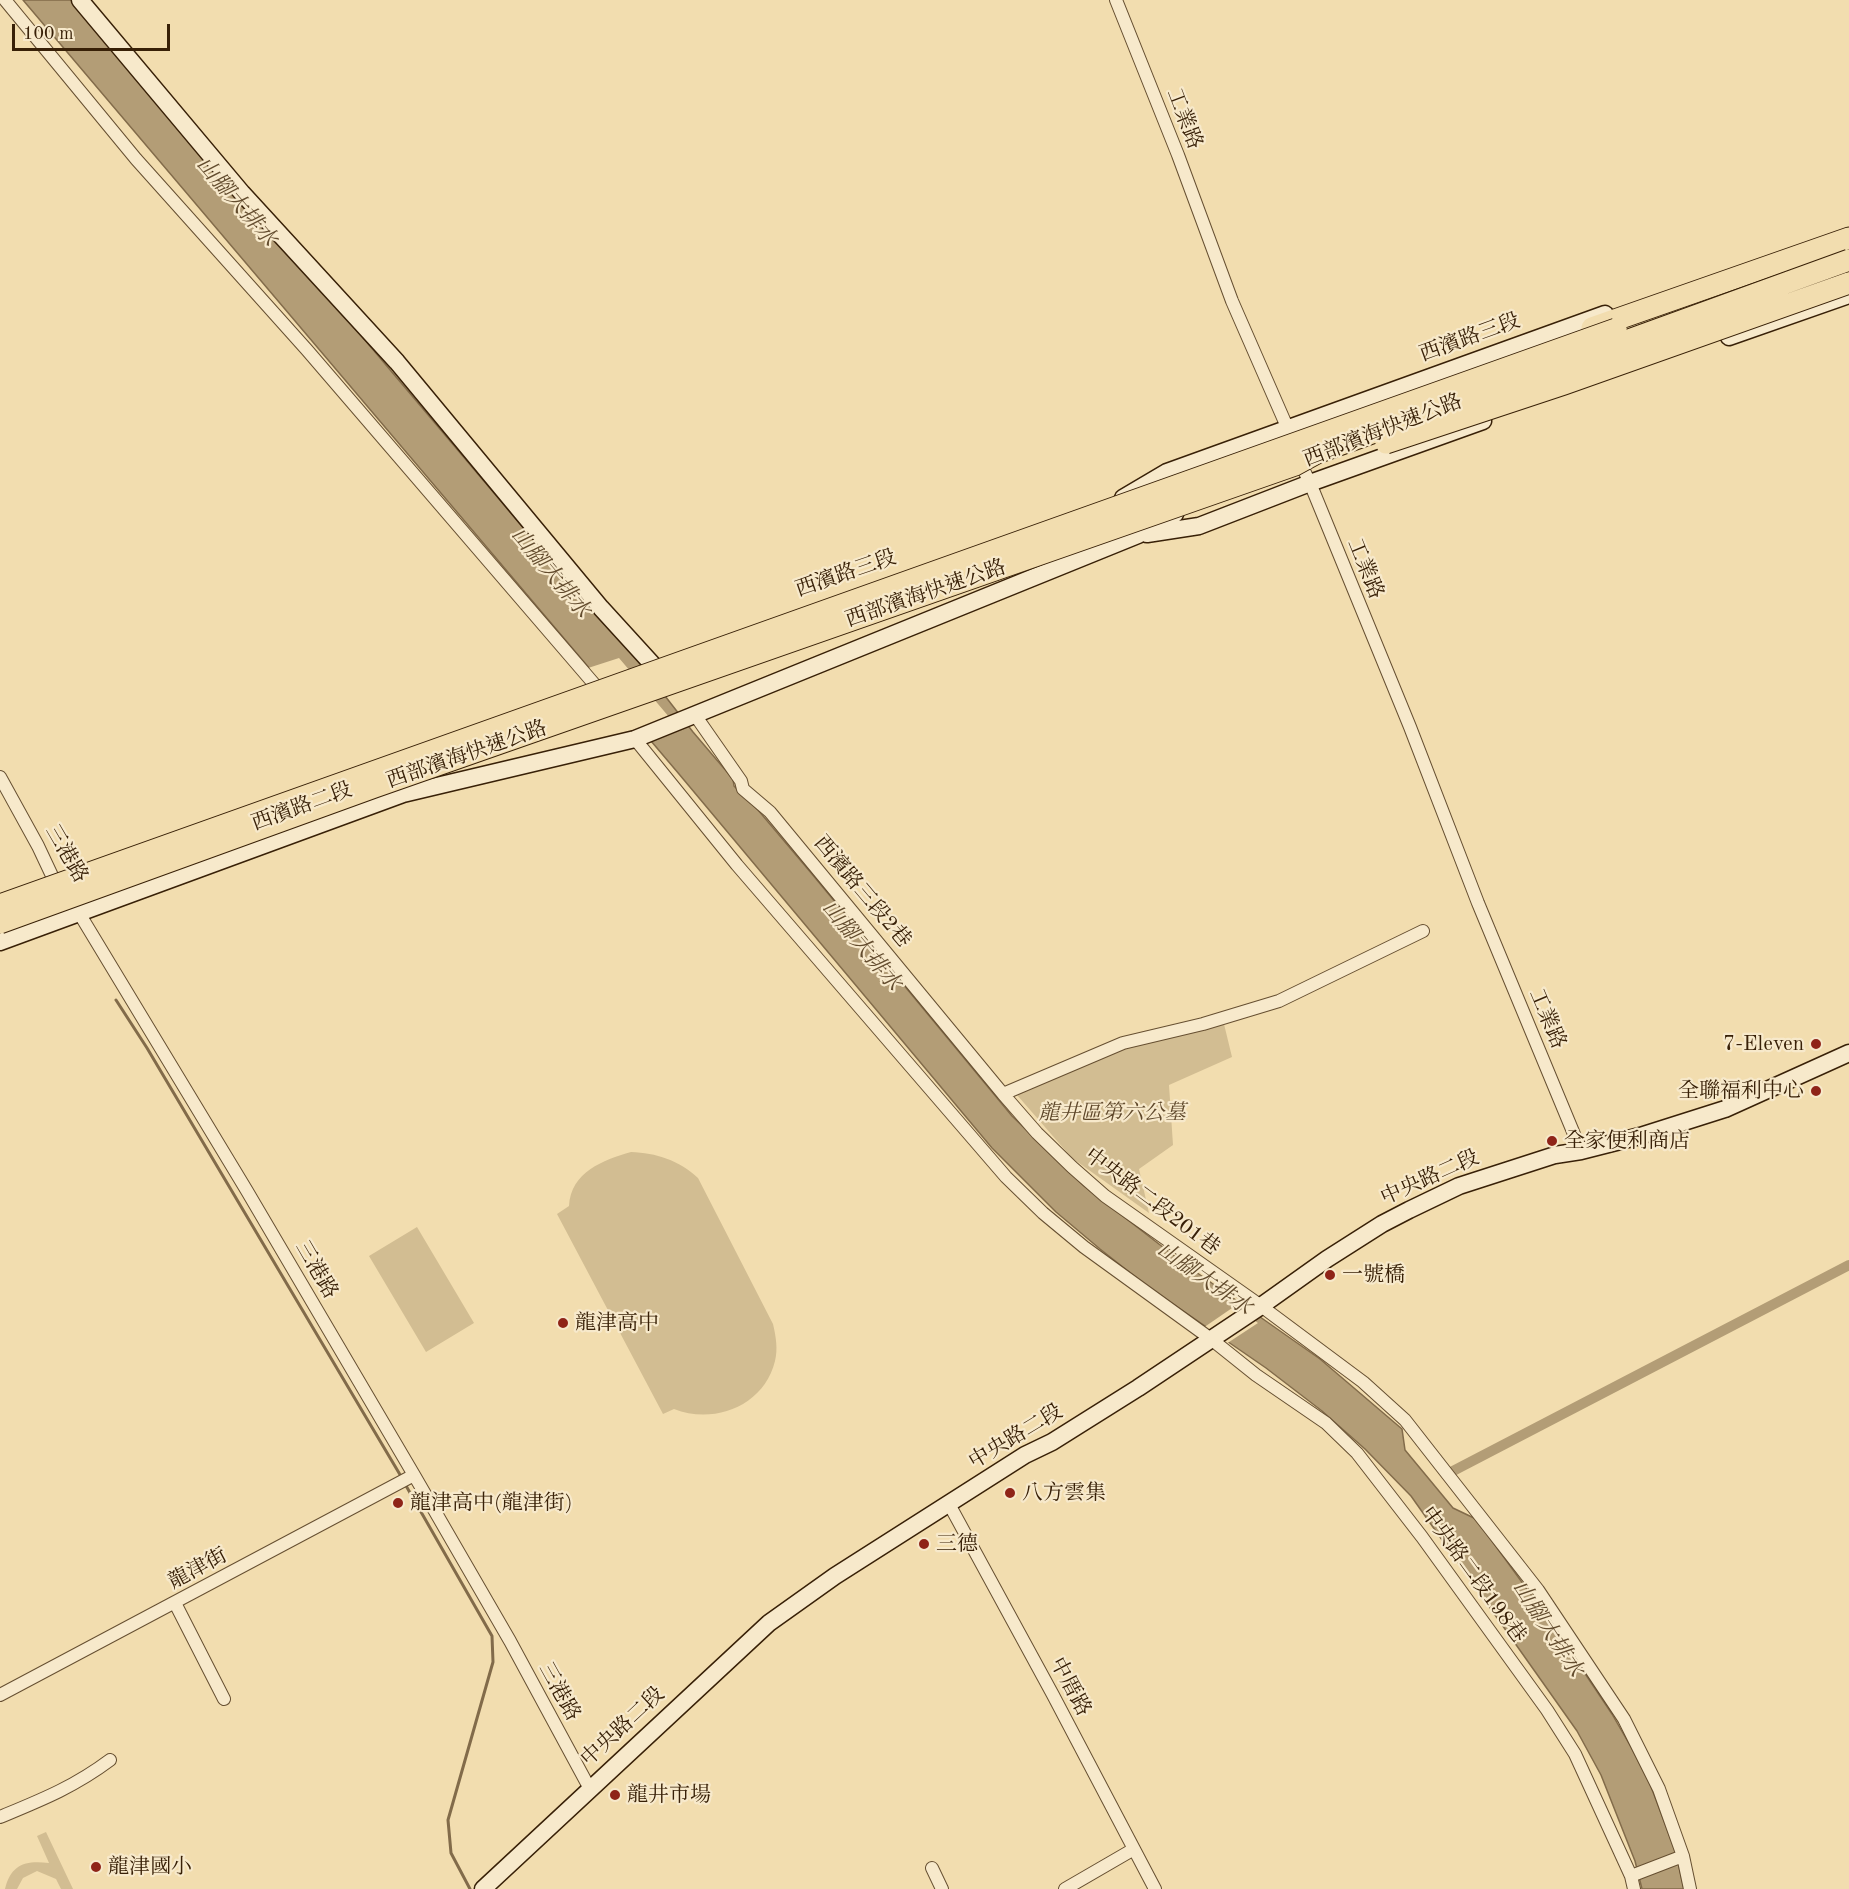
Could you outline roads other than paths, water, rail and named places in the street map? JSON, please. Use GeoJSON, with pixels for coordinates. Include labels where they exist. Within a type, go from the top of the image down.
{"type":"FeatureCollection","features":[{"type":"Feature","properties":{"kind":"highway"},"geometry":{"type":"LineString","coordinates":[[1375,414],[1421,388],[1849,238]]}},
{"type":"Feature","properties":{"kind":"highway","name":"西部濱海快速公路"},"geometry":{"type":"LineString","coordinates":[[0,905],[1849,247]]}},
{"type":"Feature","properties":{"kind":"highway","name":"西部濱海快速公路"},"geometry":{"type":"LineString","coordinates":[[0,923],[1849,261]]}},
{"type":"Feature","properties":{"kind":"highway"},"geometry":{"type":"LineString","coordinates":[[1296,460],[1319,464],[1365,450],[1564,384],[1849,283]]}},
{"type":"Feature","properties":{"kind":"street"},"geometry":{"type":"LineString","coordinates":[[5,0],[136,159],[307,350],[595,686]]}},
{"type":"Feature","properties":{"kind":"street"},"geometry":{"type":"LineString","coordinates":[[80,0],[242,193],[397,362],[601,608],[653,665]]}},
{"type":"Feature","properties":{"kind":"street","name":"工業路"},"geometry":{"type":"LineString","coordinates":[[1116,0],[1178,155],[1232,301],[1289,430],[1296,460],[1310,483],[1410,727],[1478,903],[1581,1151]]}},
{"type":"Feature","properties":{"kind":"street","name":"西濱路三段"},"geometry":{"type":"LineString","coordinates":[[1112,504],[1167,472],[1849,228]]}},
{"type":"Feature","properties":{"kind":"street","name":"西濱路三段"},"geometry":{"type":"LineString","coordinates":[[1138,535],[1199,526],[1310,483],[1849,295]]}},
{"type":"Feature","properties":{"kind":"street","name":"西濱路三段"},"geometry":{"type":"LineString","coordinates":[[595,686],[1112,504],[1240,477],[1296,460]]}},
{"type":"Feature","properties":{"kind":"street","name":"西濱路三段"},"geometry":{"type":"LineString","coordinates":[[694,715],[1138,535],[1240,477]]}},
{"type":"Feature","properties":{"kind":"street","name":"西濱路二段"},"geometry":{"type":"LineString","coordinates":[[0,898],[54,880],[284,793],[595,686]]}},
{"type":"Feature","properties":{"kind":"street","name":"西濱路二段"},"geometry":{"type":"LineString","coordinates":[[0,942],[403,794],[635,739],[694,715]]}},
{"type":"Feature","properties":{"kind":"street","name":"西濱路三段2巷"},"geometry":{"type":"LineString","coordinates":[[694,715],[741,781],[744,789],[770,812],[1003,1094]]}},
{"type":"Feature","properties":{"kind":"street","name":"中央路二段198巷"},"geometry":{"type":"LineString","coordinates":[[635,739],[737,865],[1006,1177],[1043,1213],[1084,1247],[1256,1375],[1326,1423],[1356,1453],[1382,1484],[1547,1710],[1575,1754],[1631,1876],[1634,1889]]}},
{"type":"Feature","properties":{"kind":"street","name":"三港路"},"geometry":{"type":"LineString","coordinates":[[0,777],[54,880],[80,913],[414,1475],[510,1641],[590,1789]]}},
{"type":"Feature","properties":{"kind":"street"},"geometry":{"type":"LineString","coordinates":[[1003,1094],[1123,1043],[1203,1024],[1278,1001],[1423,931]]}},
{"type":"Feature","properties":{"kind":"street","name":"中央路二段"},"geometry":{"type":"LineString","coordinates":[[483,1889],[769,1623],[835,1576],[1025,1455],[1052,1442],[1211,1340],[1327,1259],[1383,1224],[1458,1186],[1555,1155],[1640,1136],[1725,1109],[1849,1053]]}},
{"type":"Feature","properties":{"kind":"street","name":"中央路二段201巷"},"geometry":{"type":"LineString","coordinates":[[1003,1094],[1037,1133],[1105,1196],[1261,1306],[1363,1382],[1405,1420],[1538,1590],[1624,1719],[1659,1789],[1683,1856],[1690,1889]]}},
{"type":"Feature","properties":{"kind":"street","name":"龍津街"},"geometry":{"type":"LineString","coordinates":[[0,1695],[414,1475]]}},
{"type":"Feature","properties":{"kind":"street","name":"中厝路"},"geometry":{"type":"LineString","coordinates":[[949,1504],[1155,1889]]}},
{"type":"Feature","properties":{"kind":"street"},"geometry":{"type":"LineString","coordinates":[[175,1604],[224,1700]]}},
{"type":"Feature","properties":{"kind":"street"},"geometry":{"type":"LineString","coordinates":[[0,1816],[65,1790],[91,1775],[110,1760]]}},
{"type":"Feature","properties":{"kind":"street"},"geometry":{"type":"LineString","coordinates":[[1065,1889],[1134,1849]]}},
{"type":"Feature","properties":{"kind":"street"},"geometry":{"type":"LineString","coordinates":[[1631,1876],[1683,1856]]}},
{"type":"Feature","properties":{"kind":"street"},"geometry":{"type":"LineString","coordinates":[[932,1868],[942,1889]]}},
{"type":"Feature","properties":{"kind":"water","name":"山腳大排水"},"geometry":{"type":"Polygon","coordinates":[[[23,0],[78,0],[634,656],[733,779],[734,786],[758,810],[812,874],[1012,1116],[1084,1186],[1186,1265],[1320,1359],[1402,1429],[1405,1450],[1453,1508],[1476,1519],[1548,1618],[1612,1714],[1650,1784],[1676,1853],[1684,1889],[1642,1889],[1635,1861],[1601,1775],[1577,1731],[1411,1496],[1365,1449],[1322,1411],[1266,1368],[1147,1286],[1100,1249],[1056,1212],[992,1148],[679,774],[23,0]]]}},
{"type":"Feature","properties":{"kind":"waterway"},"geometry":{"type":"LineString","coordinates":[[116,1000],[147,1048],[402,1478]]}},
{"type":"Feature","properties":{"kind":"waterway"},"geometry":{"type":"LineString","coordinates":[[1453,1471],[1849,1265]]}},
{"type":"Feature","properties":{"kind":"waterway"},"geometry":{"type":"LineString","coordinates":[[405,1484],[492,1636],[493,1662],[448,1820],[451,1853],[470,1889]]}},
{"type":"Feature","properties":{"kind":"place","name":"7-Eleven"},"geometry":{"type":"Point","coordinates":[1816,1044]}},
{"type":"Feature","properties":{"kind":"place","name":"全聯福利中心"},"geometry":{"type":"Point","coordinates":[1816,1091]}},
{"type":"Feature","properties":{"kind":"place","name":"全家便利商店"},"geometry":{"type":"Point","coordinates":[1552,1141]}},
{"type":"Feature","properties":{"kind":"place","name":"一號橋"},"geometry":{"type":"Point","coordinates":[1330,1275]}},
{"type":"Feature","properties":{"kind":"place","name":"龍津高中"},"geometry":{"type":"Point","coordinates":[563,1323]}},
{"type":"Feature","properties":{"kind":"place","name":"八方雲集"},"geometry":{"type":"Point","coordinates":[1010,1493]}},
{"type":"Feature","properties":{"kind":"place","name":"龍津高中(龍津街)"},"geometry":{"type":"Point","coordinates":[398,1503]}},
{"type":"Feature","properties":{"kind":"place","name":"三德"},"geometry":{"type":"Point","coordinates":[924,1544]}},
{"type":"Feature","properties":{"kind":"place","name":"龍井市場"},"geometry":{"type":"Point","coordinates":[615,1795]}},
{"type":"Feature","properties":{"kind":"place","name":"龍津國小"},"geometry":{"type":"Point","coordinates":[96,1867]}},
{"type":"Feature","properties":{"kind":"park label","name":"龍井區第六公墓"},"geometry":{"type":"Point","coordinates":[1112,1113]}}]}
